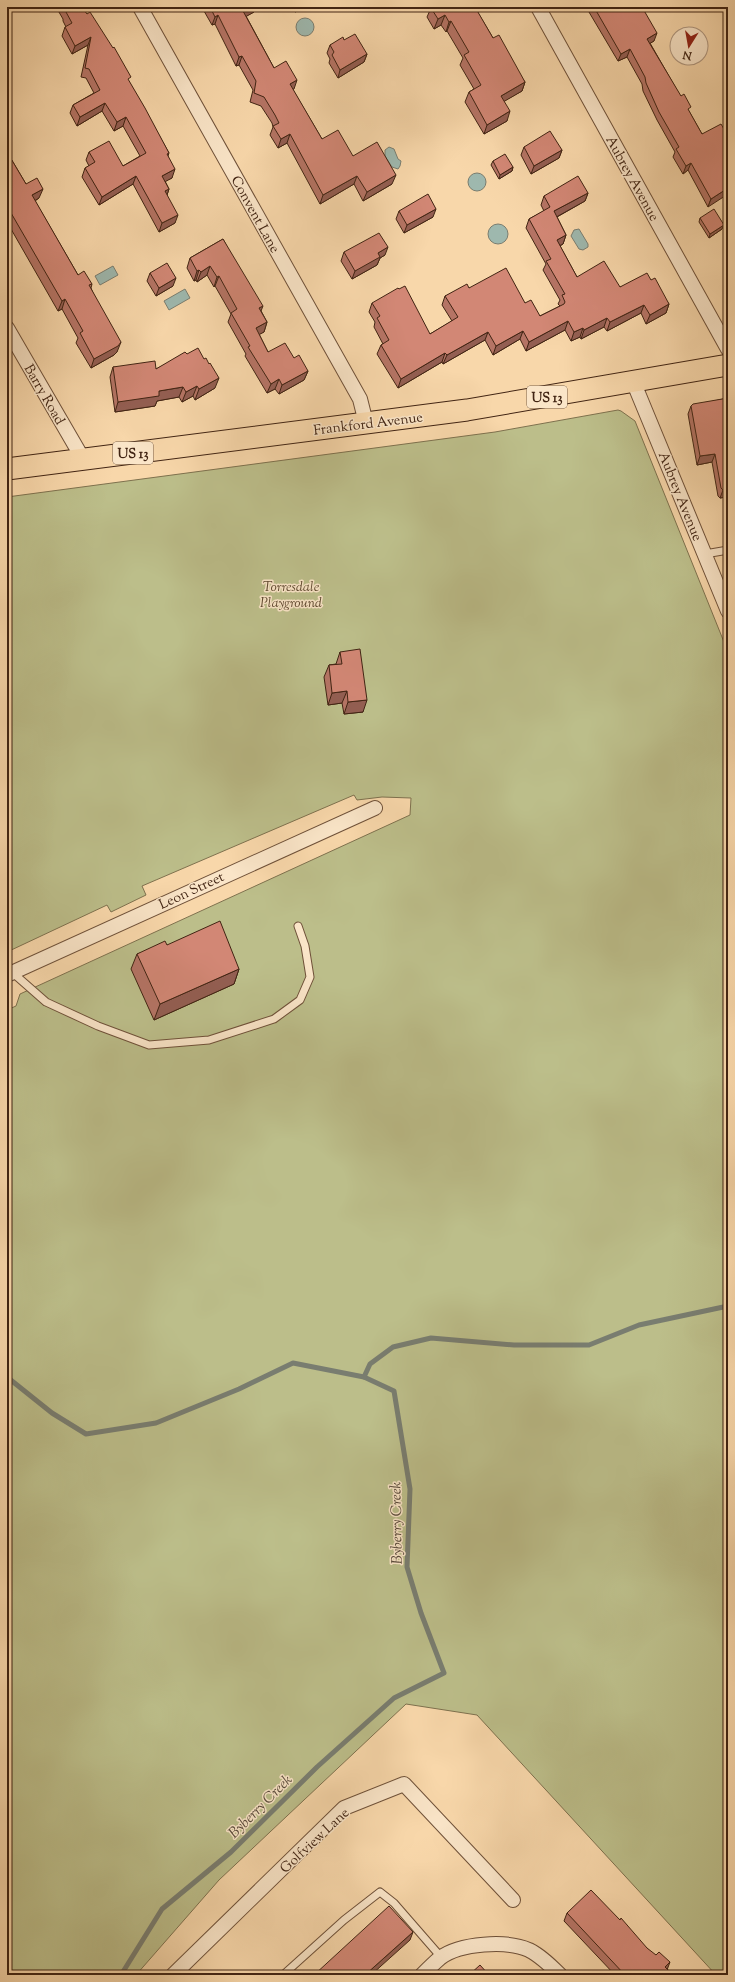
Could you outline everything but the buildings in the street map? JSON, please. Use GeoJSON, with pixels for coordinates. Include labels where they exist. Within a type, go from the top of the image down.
{"type":"FeatureCollection","features":[{"type":"Feature","properties":{"kind":"main road","name":"Frankford Avenue"},"geometry":{"type":"LineString","coordinates":[[7,469],[506,404],[728,365]]}},
{"type":"Feature","properties":{"kind":"street","name":"Convent Lane"},"geometry":{"type":"LineString","coordinates":[[140,7],[360,399],[366,423]]}},
{"type":"Feature","properties":{"kind":"street","name":"Aubrey Avenue"},"geometry":{"type":"LineString","coordinates":[[538,7],[728,349]]}},
{"type":"Feature","properties":{"kind":"street","name":"Barry Road"},"geometry":{"type":"LineString","coordinates":[[7,328],[83,460]]}},
{"type":"Feature","properties":{"kind":"street","name":"Aubrey Avenue"},"geometry":{"type":"LineString","coordinates":[[633,382],[728,611]]}},
{"type":"Feature","properties":{"kind":"street","name":"Leon Street"},"geometry":{"type":"LineString","coordinates":[[10,974],[259,859],[375,808]]}},
{"type":"Feature","properties":{"kind":"street","name":"Golfview Lane"},"geometry":{"type":"LineString","coordinates":[[174,1975],[344,1808],[404,1784],[513,1900]]}},
{"type":"Feature","properties":{"kind":"street"},"geometry":{"type":"LineString","coordinates":[[422,1975],[441,1957],[461,1949],[486,1944],[516,1946],[529,1950],[541,1957],[558,1974]]}},
{"type":"Feature","properties":{"kind":"lane"},"geometry":{"type":"LineString","coordinates":[[705,554],[728,550]]}},
{"type":"Feature","properties":{"kind":"lane"},"geometry":{"type":"LineString","coordinates":[[10,974],[46,1002],[98,1026],[149,1045],[209,1040],[274,1019],[300,1000],[310,977],[305,946],[298,926]]}},
{"type":"Feature","properties":{"kind":"lane"},"geometry":{"type":"LineString","coordinates":[[283,1975],[344,1920],[380,1892],[394,1903],[441,1957]]}},
{"type":"Feature","properties":{"kind":"green space","name":"Torresdale Playground"},"geometry":{"type":"Polygon","coordinates":[[[618,410],[635,421],[728,652],[728,1975],[716,1975],[477,1715],[406,1704],[219,1880],[136,1975],[13,1975],[7,1969],[7,1010],[16,1006],[20,994],[410,815],[411,798],[382,797],[357,800],[354,795],[142,886],[146,895],[111,912],[107,905],[7,952],[7,497],[495,432],[618,410]]]}},
{"type":"Feature","properties":{"kind":"shaded area"},"geometry":{"type":"Polygon","coordinates":[[[305,18],[311,21],[314,27],[311,33],[305,36],[299,33],[296,27],[299,21],[305,18]]]}},
{"type":"Feature","properties":{"kind":"shaded area"},"geometry":{"type":"Polygon","coordinates":[[[389,147],[394,149],[398,159],[401,161],[398,169],[392,167],[385,156],[385,150],[389,147]]]}},
{"type":"Feature","properties":{"kind":"shaded area"},"geometry":{"type":"Polygon","coordinates":[[[477,173],[483,176],[486,182],[483,188],[477,191],[471,188],[468,182],[471,176],[477,173]]]}},
{"type":"Feature","properties":{"kind":"shaded area"},"geometry":{"type":"Polygon","coordinates":[[[498,224],[505,227],[508,234],[505,241],[498,244],[491,241],[488,234],[491,227],[498,224]]]}},
{"type":"Feature","properties":{"kind":"shaded area"},"geometry":{"type":"Polygon","coordinates":[[[579,229],[588,244],[588,247],[583,250],[579,249],[571,236],[574,230],[579,229]]]}},
{"type":"Feature","properties":{"kind":"shaded area"},"geometry":{"type":"Polygon","coordinates":[[[113,266],[118,275],[100,285],[95,276],[113,266]]]}},
{"type":"Feature","properties":{"kind":"shaded area"},"geometry":{"type":"Polygon","coordinates":[[[185,289],[190,298],[169,310],[164,301],[185,289]]]}},
{"type":"Feature","properties":{"kind":"waterway"},"geometry":{"type":"LineString","coordinates":[[364,1377],[370,1364],[393,1347],[431,1338],[514,1345],[589,1345],[639,1325],[728,1306]]}},
{"type":"Feature","properties":{"kind":"waterway","name":"Byberry Creek"},"geometry":{"type":"LineString","coordinates":[[7,1377],[52,1413],[86,1434],[156,1423],[239,1389],[293,1363],[364,1377],[394,1391],[410,1489],[407,1567],[421,1613],[444,1673],[394,1698],[317,1767],[231,1852],[162,1909],[121,1975]]}}]}
